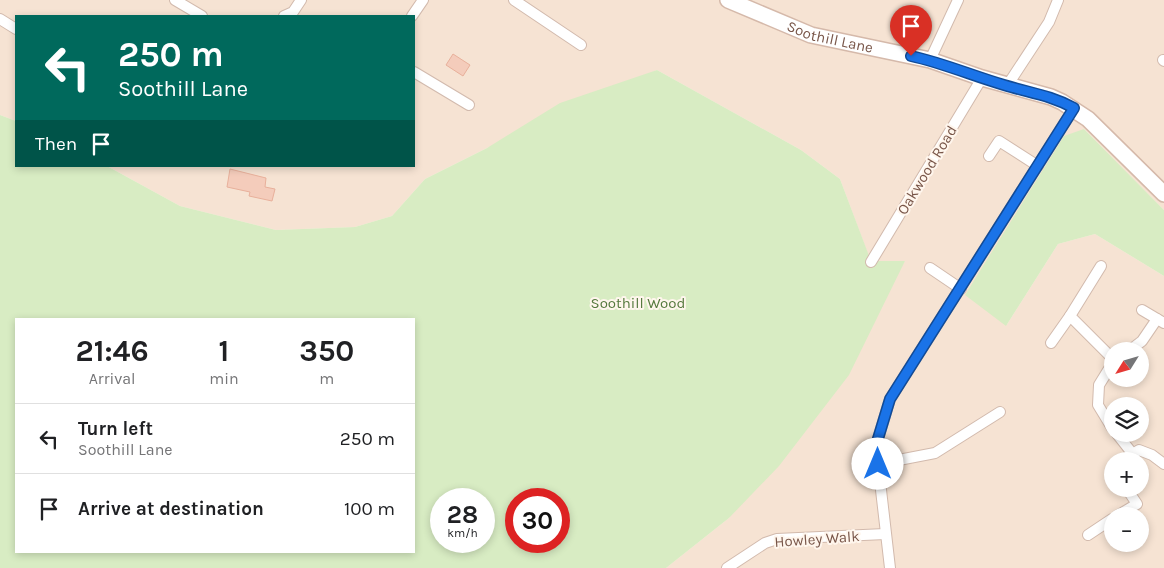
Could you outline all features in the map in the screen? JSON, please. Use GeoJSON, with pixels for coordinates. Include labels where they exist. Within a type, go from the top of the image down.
{"type":"FeatureCollection","features":[{"type":"Feature","properties":{"kind":"main road","name":"Soothill Lane"},"geometry":{"type":"LineString","coordinates":[[728,0],[811,35],[930,60],[1007,86],[1051,97],[1074,108],[1095,125],[1162,187]]}},
{"type":"Feature","properties":{"kind":"street"},"geometry":{"type":"LineString","coordinates":[[175,0],[200,15]]}},
{"type":"Feature","properties":{"kind":"street"},"geometry":{"type":"LineString","coordinates":[[286,15],[293,12],[301,0]]}},
{"type":"Feature","properties":{"kind":"street"},"geometry":{"type":"LineString","coordinates":[[413,15],[423,0]]}},
{"type":"Feature","properties":{"kind":"street"},"geometry":{"type":"LineString","coordinates":[[514,0],[580,46]]}},
{"type":"Feature","properties":{"kind":"street"},"geometry":{"type":"LineString","coordinates":[[930,60],[958,0]]}},
{"type":"Feature","properties":{"kind":"street"},"geometry":{"type":"LineString","coordinates":[[1007,86],[1050,22],[1058,0]]}},
{"type":"Feature","properties":{"kind":"street"},"geometry":{"type":"LineString","coordinates":[[0,19],[15,28]]}},
{"type":"Feature","properties":{"kind":"street"},"geometry":{"type":"LineString","coordinates":[[415,73],[469,105]]}},
{"type":"Feature","properties":{"kind":"street","name":"Oakwood Road"},"geometry":{"type":"LineString","coordinates":[[871,262],[982,78]]}},
{"type":"Feature","properties":{"kind":"street"},"geometry":{"type":"LineString","coordinates":[[890,568],[877,442],[890,399],[1074,108]]}},
{"type":"Feature","properties":{"kind":"street"},"geometry":{"type":"LineString","coordinates":[[989,156],[999,142],[1038,166]]}},
{"type":"Feature","properties":{"kind":"street"},"geometry":{"type":"LineString","coordinates":[[1051,343],[1101,266]]}},
{"type":"Feature","properties":{"kind":"street"},"geometry":{"type":"LineString","coordinates":[[930,268],[961,289]]}},
{"type":"Feature","properties":{"kind":"street"},"geometry":{"type":"LineString","coordinates":[[1141,342],[1161,321],[1142,310]]}},
{"type":"Feature","properties":{"kind":"street"},"geometry":{"type":"LineString","coordinates":[[1070,316],[1104,350]]}},
{"type":"Feature","properties":{"kind":"street"},"geometry":{"type":"LineString","coordinates":[[1104,377],[1099,385],[1098,405],[1104,415]]}},
{"type":"Feature","properties":{"kind":"street"},"geometry":{"type":"LineString","coordinates":[[878,464],[935,452],[1000,412]]}},
{"type":"Feature","properties":{"kind":"street"},"geometry":{"type":"LineString","coordinates":[[1123,442],[1131,452]]}},
{"type":"Feature","properties":{"kind":"street"},"geometry":{"type":"LineString","coordinates":[[1149,454],[1164,463]]}},
{"type":"Feature","properties":{"kind":"street"},"geometry":{"type":"LineString","coordinates":[[1132,497],[1137,504],[1132,507]]}},
{"type":"Feature","properties":{"kind":"street"},"geometry":{"type":"LineString","coordinates":[[1088,535],[1104,524]]}},
{"type":"Feature","properties":{"kind":"street","name":"Howley Walk"},"geometry":{"type":"LineString","coordinates":[[727,568],[765,543],[777,539],[885,534]]}},
{"type":"Feature","properties":{"kind":"shaded area"},"geometry":{"type":"Polygon","coordinates":[[[0,0],[1164,0],[1164,210],[1084,129],[1006,326],[1058,244],[1095,234],[1164,276],[1164,568],[666,568],[729,518],[905,261],[871,262],[840,179],[801,150],[657,70],[487,148],[425,179],[392,216],[355,227],[276,230],[180,206],[109,167],[415,167],[415,15],[15,15],[15,121],[0,115],[0,0]]]}},
{"type":"Feature","properties":{"kind":"green space","name":"Soothill Wood"},"geometry":{"type":"Polygon","coordinates":[[[657,70],[801,150],[840,179],[871,261],[905,261],[849,375],[779,466],[729,518],[666,568],[0,568],[0,115],[15,121],[15,167],[109,167],[180,206],[276,230],[355,227],[392,216],[425,179],[487,148],[560,103],[657,70]]]}},
{"type":"Feature","properties":{"kind":"green space"},"geometry":{"type":"Polygon","coordinates":[[[1084,129],[1164,210],[1164,276],[1095,234],[1058,244],[1006,326],[965,295],[1064,136],[1084,129]]]}},
{"type":"Feature","properties":{"kind":"building"},"geometry":{"type":"Polygon","coordinates":[[[453,54],[470,65],[463,76],[446,65],[453,54]]]}},
{"type":"Feature","properties":{"kind":"building"},"geometry":{"type":"Polygon","coordinates":[[[230,169],[266,178],[265,187],[275,189],[272,201],[249,196],[250,192],[227,187],[230,169]]]}},
{"type":"Feature","properties":{"kind":"route"},"geometry":{"type":"LineString","coordinates":[[878,464],[877,442],[890,399],[1074,108],[1051,97],[1007,86],[930,60],[911,56]]}}]}
